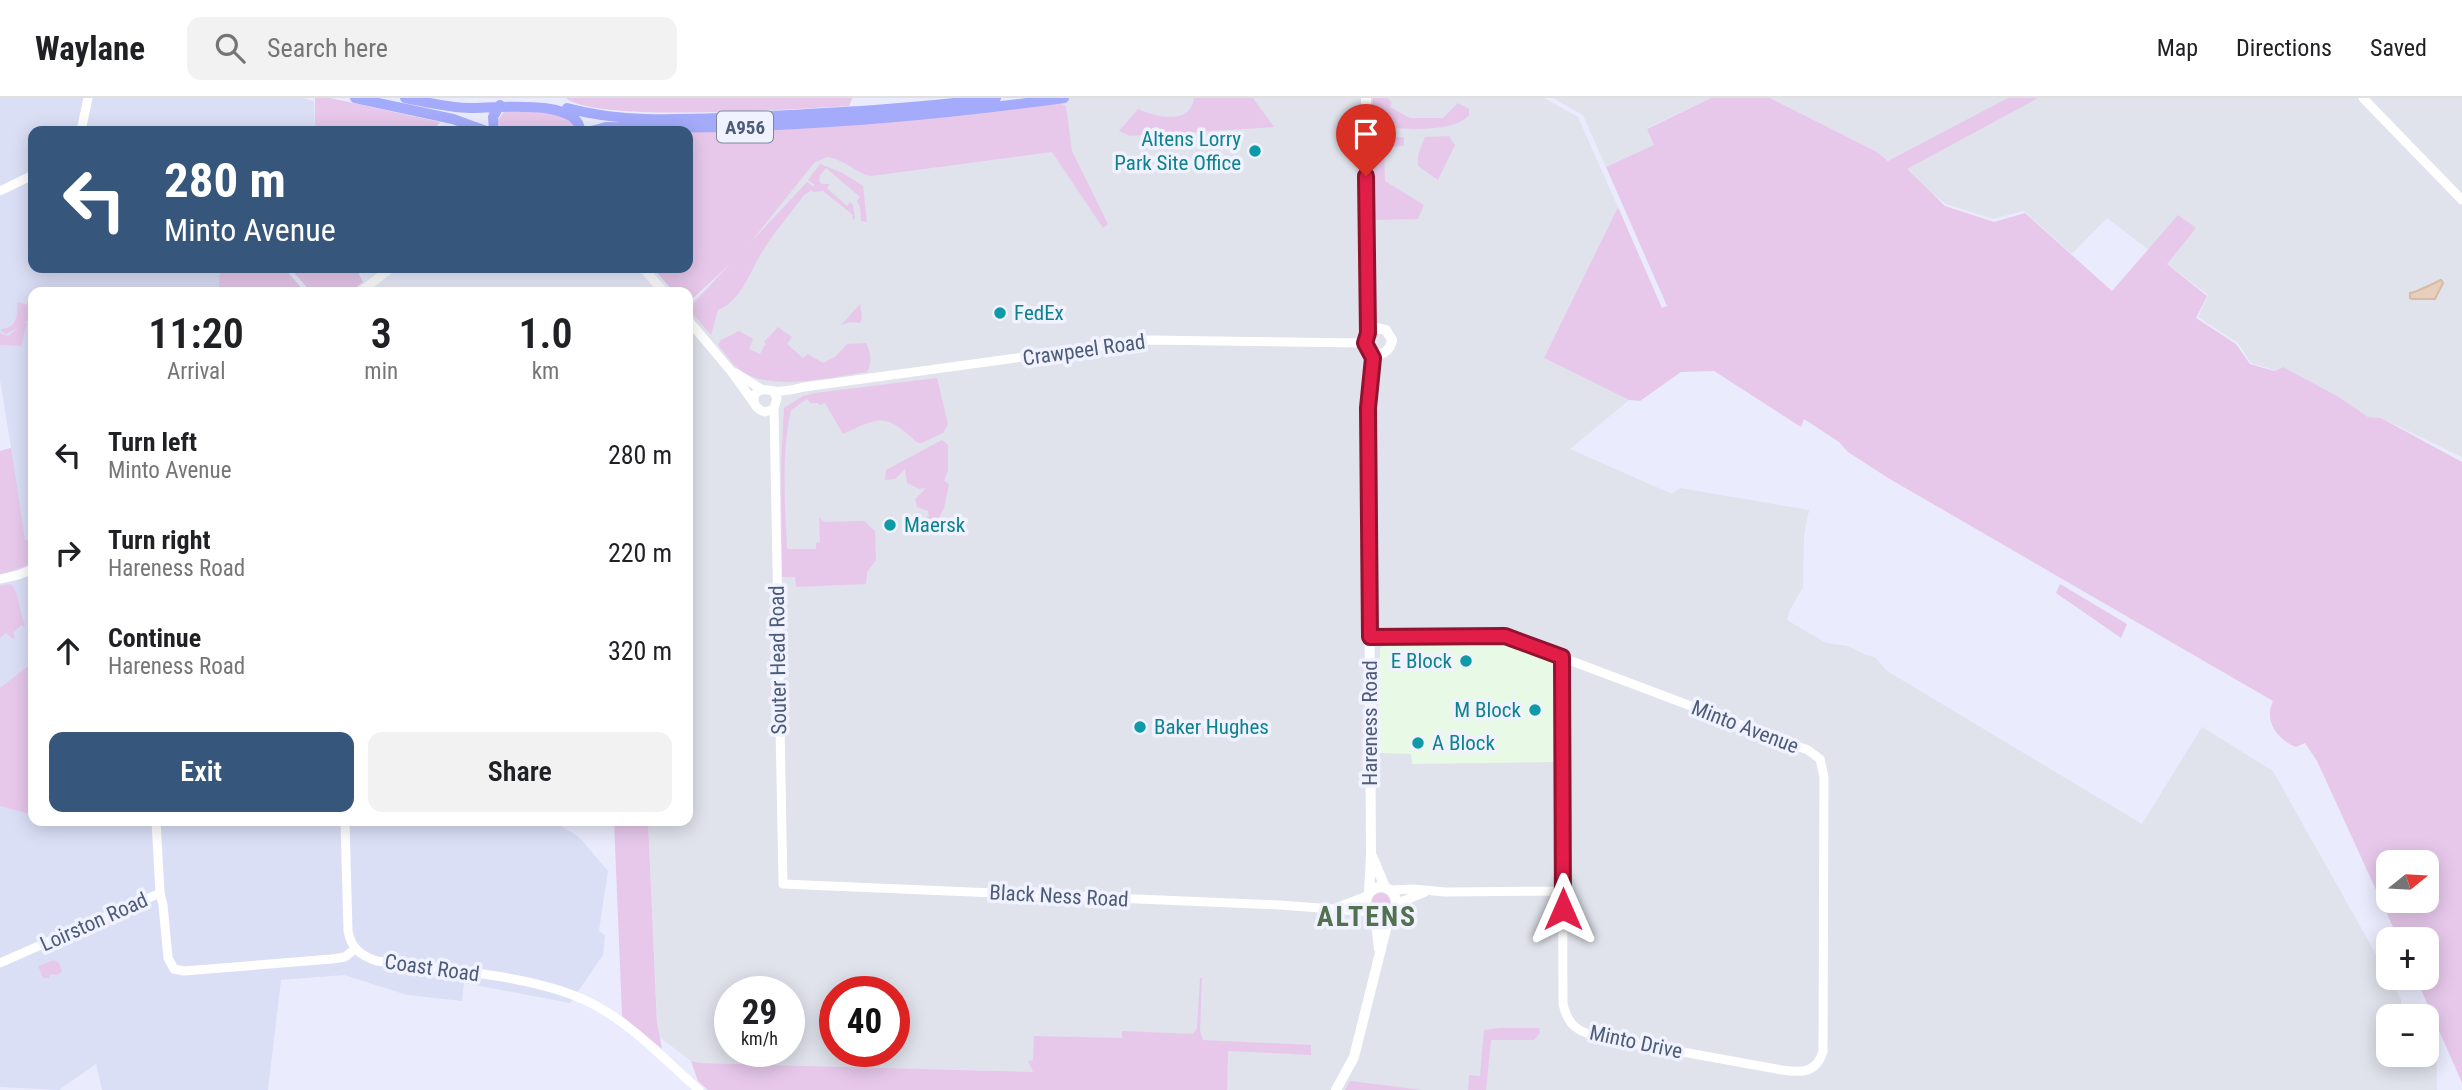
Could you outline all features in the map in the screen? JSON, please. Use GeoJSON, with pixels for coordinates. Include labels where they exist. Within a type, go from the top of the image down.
{"type":"FeatureCollection","features":[{"type":"Feature","properties":{"kind":"main road"},"geometry":{"type":"LineString","coordinates":[[355,98],[448,117],[472,126]]}},
{"type":"Feature","properties":{"kind":"main road","name":"A956"},"geometry":{"type":"LineString","coordinates":[[405,98],[468,108],[538,101],[622,119],[841,113],[996,98]]}},
{"type":"Feature","properties":{"kind":"main road","name":"A956"},"geometry":{"type":"LineString","coordinates":[[693,128],[841,123],[1064,98]]}},
{"type":"Feature","properties":{"kind":"main road","name":"Hareness Road"},"geometry":{"type":"LineString","coordinates":[[1366,98],[1368,343],[1373,358],[1368,408],[1371,853],[1368,895]]}},
{"type":"Feature","properties":{"kind":"main road"},"geometry":{"type":"LineString","coordinates":[[494,126],[493,117],[500,105]]}},
{"type":"Feature","properties":{"kind":"main road"},"geometry":{"type":"LineString","coordinates":[[567,108],[578,120],[579,126]]}},
{"type":"Feature","properties":{"kind":"main road","name":"Hareness Road"},"geometry":{"type":"LineString","coordinates":[[1367,294],[1379,328],[1388,332],[1392,340],[1390,349],[1383,354],[1371,383]]}},
{"type":"Feature","properties":{"kind":"main road"},"geometry":{"type":"LineString","coordinates":[[1379,328],[1368,343],[1383,354]]}},
{"type":"Feature","properties":{"kind":"main road","name":"Hareness Road"},"geometry":{"type":"LineString","coordinates":[[1371,853],[1388,888]]}},
{"type":"Feature","properties":{"kind":"main road"},"geometry":{"type":"LineString","coordinates":[[1336,1090],[1354,1057],[1379,952],[1393,909],[1395,896],[1388,888],[1378,887],[1368,895],[1367,905],[1373,914],[1379,952]]}},
{"type":"Feature","properties":{"kind":"main road"},"geometry":{"type":"LineString","coordinates":[[1373,914],[1381,917],[1393,909]]}},
{"type":"Feature","properties":{"kind":"street"},"geometry":{"type":"LineString","coordinates":[[82,126],[88,98]]}},
{"type":"Feature","properties":{"kind":"street"},"geometry":{"type":"LineString","coordinates":[[2363,98],[2462,200]]}},
{"type":"Feature","properties":{"kind":"street"},"geometry":{"type":"LineString","coordinates":[[0,191],[28,177]]}},
{"type":"Feature","properties":{"kind":"street"},"geometry":{"type":"LineString","coordinates":[[366,287],[385,273]]}},
{"type":"Feature","properties":{"kind":"street"},"geometry":{"type":"LineString","coordinates":[[647,273],[660,287]]}},
{"type":"Feature","properties":{"kind":"street"},"geometry":{"type":"LineString","coordinates":[[693,326],[731,371],[754,403],[761,411],[768,412],[775,405],[773,391],[768,388],[761,389],[754,396],[754,403]]}},
{"type":"Feature","properties":{"kind":"street","name":"Crawpeel Road"},"geometry":{"type":"LineString","coordinates":[[773,391],[1148,340],[1368,343]]}},
{"type":"Feature","properties":{"kind":"street"},"geometry":{"type":"LineString","coordinates":[[731,371],[761,389]]}},
{"type":"Feature","properties":{"kind":"street","name":"Crawpeel Road"},"geometry":{"type":"LineString","coordinates":[[775,405],[804,387]]}},
{"type":"Feature","properties":{"kind":"street","name":"Souter Head Road"},"geometry":{"type":"LineString","coordinates":[[775,405],[773,437],[783,884]]}},
{"type":"Feature","properties":{"kind":"street","name":"Souter Head Road"},"geometry":{"type":"LineString","coordinates":[[761,411],[773,437]]}},
{"type":"Feature","properties":{"kind":"street"},"geometry":{"type":"LineString","coordinates":[[0,579],[28,571]]}},
{"type":"Feature","properties":{"kind":"street","name":"Minto Avenue"},"geometry":{"type":"LineString","coordinates":[[1370,637],[1505,636],[1808,750],[1819,759],[1824,777],[1823,1051],[1816,1066]]}},
{"type":"Feature","properties":{"kind":"street","name":"Minto Drive"},"geometry":{"type":"LineString","coordinates":[[1562,657],[1563,1004],[1567,1020],[1575,1028],[1600,1037],[1782,1070],[1807,1072],[1816,1066]]}},
{"type":"Feature","properties":{"kind":"street","name":"Loirston Road"},"geometry":{"type":"LineString","coordinates":[[0,963],[160,893],[156,826]]}},
{"type":"Feature","properties":{"kind":"street"},"geometry":{"type":"LineString","coordinates":[[345,826],[348,931],[355,949]]}},
{"type":"Feature","properties":{"kind":"street","name":"Black Ness Road"},"geometry":{"type":"LineString","coordinates":[[783,884],[1334,908],[1373,914]]}},
{"type":"Feature","properties":{"kind":"street"},"geometry":{"type":"LineString","coordinates":[[1388,888],[1427,892],[1563,891]]}},
{"type":"Feature","properties":{"kind":"street"},"geometry":{"type":"LineString","coordinates":[[1393,909],[1427,892]]}},
{"type":"Feature","properties":{"kind":"street","name":"Coast Road"},"geometry":{"type":"LineString","coordinates":[[160,893],[168,958],[174,970],[339,958],[355,949],[377,961],[524,982],[567,992],[593,1004],[615,1018],[699,1090]]}},
{"type":"Feature","properties":{"kind":"street","name":"Black Ness Road"},"geometry":{"type":"LineString","coordinates":[[1334,908],[1368,895]]}},
{"type":"Feature","properties":{"kind":"shaded area"},"geometry":{"type":"Polygon","coordinates":[[[0,98],[303,98],[314,101],[315,126],[28,126],[28,273],[220,273],[218,287],[28,287],[28,826],[561,826],[579,837],[608,871],[599,931],[605,935],[603,955],[570,1003],[464,983],[462,1001],[407,995],[344,975],[281,980],[268,1090],[102,1090],[96,1064],[59,1090],[0,1087],[0,451],[11,448],[0,380],[0,98]]]}},
{"type":"Feature","properties":{"kind":"shaded area"},"geometry":{"type":"Polygon","coordinates":[[[315,98],[330,98],[440,122],[437,126],[315,126],[315,98]]]}},
{"type":"Feature","properties":{"kind":"shaded area"},"geometry":{"type":"Polygon","coordinates":[[[566,98],[852,99],[849,106],[699,113],[615,110],[584,106],[566,98]]]}},
{"type":"Feature","properties":{"kind":"shaded area"},"geometry":{"type":"Polygon","coordinates":[[[1064,98],[1544,98],[1578,117],[1618,207],[1544,358],[1629,400],[1570,449],[1672,494],[1680,488],[1809,510],[1804,535],[1803,587],[1787,620],[1826,643],[1848,646],[1875,657],[1887,671],[2142,824],[2202,727],[2273,771],[2376,954],[2376,990],[2396,990],[2401,999],[2401,1004],[2376,1004],[2376,1067],[2437,1067],[2437,1090],[1036,1090],[1033,1072],[849,1067],[910,1067],[910,976],[819,976],[819,1066],[805,1066],[805,976],[714,976],[714,1063],[691,1061],[658,1036],[648,826],[693,826],[693,301],[735,258],[828,145],[1064,98]]]}},
{"type":"Feature","properties":{"kind":"shaded area"},"geometry":{"type":"Polygon","coordinates":[[[1194,98],[1253,98],[1274,127],[1130,136],[1119,131],[1138,109],[1154,115],[1179,116],[1191,107],[1194,98]]]}},
{"type":"Feature","properties":{"kind":"shaded area"},"geometry":{"type":"Polygon","coordinates":[[[1373,98],[1387,98],[1392,102],[1390,107],[1410,118],[1443,118],[1458,103],[1469,109],[1469,115],[1462,121],[1440,127],[1379,128],[1373,124],[1373,98]]]}},
{"type":"Feature","properties":{"kind":"shaded area"},"geometry":{"type":"Polygon","coordinates":[[[1553,98],[1711,98],[1647,128],[1655,145],[1606,167],[1583,115],[1553,98]]]}},
{"type":"Feature","properties":{"kind":"shaded area"},"geometry":{"type":"Polygon","coordinates":[[[1711,98],[1770,98],[1877,152],[1888,161],[2008,98],[2038,98],[1907,169],[1945,206],[1994,222],[2025,213],[2112,291],[2178,215],[2196,228],[2167,264],[2207,296],[2196,318],[2236,344],[2250,364],[2274,371],[2283,367],[2339,397],[2368,417],[2381,418],[2462,462],[2462,1083],[2439,1030],[2439,1004],[2427,1004],[2421,990],[2439,990],[2439,927],[2393,927],[2387,914],[2440,914],[2440,850],[2376,850],[2376,890],[2317,761],[2305,743],[2296,747],[2289,744],[2274,728],[2270,715],[2273,701],[1888,478],[1804,419],[1801,427],[1714,371],[1681,372],[1640,401],[1629,400],[1544,358],[1618,207],[1662,308],[1667,306],[1606,167],[1654,145],[1647,129],[1711,98]]]}},
{"type":"Feature","properties":{"kind":"shaded area"},"geometry":{"type":"Polygon","coordinates":[[[1770,98],[2462,98],[2462,457],[2381,418],[2368,417],[2339,397],[2283,367],[2274,370],[2251,363],[2238,343],[2198,317],[2208,295],[2107,218],[2072,254],[2024,211],[1993,219],[1946,204],[1877,152],[1770,98]]]}},
{"type":"Feature","properties":{"kind":"shaded area"},"geometry":{"type":"Polygon","coordinates":[[[1059,103],[1066,106],[1072,151],[1108,224],[1103,228],[1052,152],[871,176],[827,157],[814,163],[750,243],[807,182],[814,187],[808,180],[820,164],[843,173],[863,186],[867,222],[861,221],[857,201],[860,197],[826,168],[819,181],[822,184],[830,184],[827,188],[847,206],[850,202],[853,205],[855,218],[852,220],[853,215],[823,191],[812,190],[804,195],[759,257],[740,292],[718,310],[711,335],[693,314],[694,303],[731,263],[693,298],[693,287],[670,287],[657,273],[693,273],[693,131],[1059,103]]]}},
{"type":"Feature","properties":{"kind":"shaded area"},"geometry":{"type":"Polygon","coordinates":[[[505,110],[565,113],[574,126],[500,126],[498,120],[505,110]]]}},
{"type":"Feature","properties":{"kind":"shaded area"},"geometry":{"type":"Polygon","coordinates":[[[1449,136],[1455,145],[1438,180],[1418,166],[1418,155],[1425,137],[1449,136]]]}},
{"type":"Feature","properties":{"kind":"shaded area"},"geometry":{"type":"Polygon","coordinates":[[[1404,137],[1404,146],[1384,147],[1385,181],[1424,205],[1418,219],[1374,220],[1373,144],[1378,138],[1404,137]]]}},
{"type":"Feature","properties":{"kind":"shaded area"},"geometry":{"type":"Polygon","coordinates":[[[220,273],[288,273],[301,287],[218,287],[220,273]]]}},
{"type":"Feature","properties":{"kind":"shaded area"},"geometry":{"type":"Polygon","coordinates":[[[294,273],[358,273],[363,282],[356,287],[307,287],[294,273]]]}},
{"type":"Feature","properties":{"kind":"shaded area"},"geometry":{"type":"Polygon","coordinates":[[[2441,280],[2443,283],[2435,299],[2410,298],[2410,293],[2441,280]]]}},
{"type":"Feature","properties":{"kind":"shaded area"},"geometry":{"type":"Polygon","coordinates":[[[17,302],[28,305],[28,320],[25,322],[27,324],[21,346],[0,345],[0,333],[8,336],[19,327],[6,334],[1,331],[13,324],[17,302]]]}},
{"type":"Feature","properties":{"kind":"shaded area"},"geometry":{"type":"Polygon","coordinates":[[[860,304],[860,323],[841,325],[860,304]]]}},
{"type":"Feature","properties":{"kind":"shaded area"},"geometry":{"type":"Polygon","coordinates":[[[778,327],[792,337],[787,344],[803,358],[808,354],[823,363],[836,356],[847,344],[866,343],[870,358],[869,369],[867,372],[821,379],[772,381],[744,373],[718,345],[721,340],[739,331],[753,339],[749,349],[760,354],[767,345],[764,342],[778,327]]]}},
{"type":"Feature","properties":{"kind":"shaded area"},"geometry":{"type":"Polygon","coordinates":[[[937,378],[948,424],[943,433],[921,443],[898,426],[882,420],[843,434],[825,403],[810,403],[807,399],[791,410],[785,462],[787,549],[816,549],[816,543],[820,542],[819,517],[824,522],[864,521],[875,531],[876,560],[867,572],[866,584],[796,587],[795,577],[782,577],[781,467],[784,408],[803,396],[815,393],[937,378]]]}},
{"type":"Feature","properties":{"kind":"shaded area"},"geometry":{"type":"Polygon","coordinates":[[[942,440],[948,445],[948,470],[944,481],[949,484],[944,508],[935,525],[928,526],[925,522],[929,516],[928,511],[917,507],[915,499],[926,488],[919,489],[907,483],[905,469],[895,479],[885,480],[886,470],[942,440]]]}},
{"type":"Feature","properties":{"kind":"shaded area"},"geometry":{"type":"Polygon","coordinates":[[[11,448],[25,540],[28,540],[28,565],[0,575],[0,451],[11,448]]]}},
{"type":"Feature","properties":{"kind":"shaded area"},"geometry":{"type":"Polygon","coordinates":[[[10,584],[16,592],[25,624],[13,633],[13,639],[6,633],[0,638],[0,586],[10,584]]]}},
{"type":"Feature","properties":{"kind":"shaded area"},"geometry":{"type":"Polygon","coordinates":[[[2060,584],[2127,624],[2121,638],[2056,593],[2060,584]]]}},
{"type":"Feature","properties":{"kind":"shaded area"},"geometry":{"type":"Polygon","coordinates":[[[1491,639],[1544,651],[1554,657],[1555,762],[1412,764],[1411,754],[1377,753],[1380,648],[1386,645],[1491,639]]]}},
{"type":"Feature","properties":{"kind":"shaded area"},"geometry":{"type":"Polygon","coordinates":[[[28,666],[28,814],[0,806],[0,688],[28,666]]]}},
{"type":"Feature","properties":{"kind":"shaded area"},"geometry":{"type":"Polygon","coordinates":[[[614,826],[648,826],[657,1023],[662,1049],[622,1016],[614,826]]]}},
{"type":"Feature","properties":{"kind":"shaded area"},"geometry":{"type":"Polygon","coordinates":[[[1381,893],[1387,896],[1390,902],[1387,908],[1381,911],[1375,908],[1372,902],[1375,896],[1381,893]]]}},
{"type":"Feature","properties":{"kind":"shaded area"},"geometry":{"type":"Polygon","coordinates":[[[54,960],[59,963],[62,972],[43,978],[38,966],[54,960]]]}},
{"type":"Feature","properties":{"kind":"shaded area"},"geometry":{"type":"Polygon","coordinates":[[[1202,978],[1200,1031],[1203,1040],[1311,1045],[1311,1055],[1228,1051],[1227,1090],[708,1090],[698,1081],[691,1061],[714,1063],[714,1067],[805,1066],[1033,1072],[1028,1061],[1033,1060],[1034,1036],[1122,1038],[1122,1031],[1193,1034],[1197,1028],[1202,978]]]}},
{"type":"Feature","properties":{"kind":"shaded area"},"geometry":{"type":"Polygon","coordinates":[[[1539,1028],[1540,1033],[1534,1040],[1491,1040],[1486,1090],[1468,1090],[1469,1075],[1480,1076],[1484,1030],[1539,1028]]]}},
{"type":"Feature","properties":{"kind":"shaded area"},"geometry":{"type":"Polygon","coordinates":[[[1350,1081],[1423,1090],[1345,1090],[1350,1081]]]}},
{"type":"Feature","properties":{"kind":"place","name":"Altens Lorry Park Site Office"},"geometry":{"type":"Point","coordinates":[1255,151]}},
{"type":"Feature","properties":{"kind":"place","name":"FedEx"},"geometry":{"type":"Point","coordinates":[1000,313]}},
{"type":"Feature","properties":{"kind":"place","name":"Maersk"},"geometry":{"type":"Point","coordinates":[890,525]}},
{"type":"Feature","properties":{"kind":"place","name":"E Block"},"geometry":{"type":"Point","coordinates":[1466,661]}},
{"type":"Feature","properties":{"kind":"place","name":"M Block"},"geometry":{"type":"Point","coordinates":[1535,710]}},
{"type":"Feature","properties":{"kind":"place","name":"Baker Hughes"},"geometry":{"type":"Point","coordinates":[1140,727]}},
{"type":"Feature","properties":{"kind":"place","name":"A Block"},"geometry":{"type":"Point","coordinates":[1418,743]}},
{"type":"Feature","properties":{"kind":"district","name":"ALTENS"},"geometry":{"type":"Point","coordinates":[1367,916]}},
{"type":"Feature","properties":{"kind":"route"},"geometry":{"type":"LineString","coordinates":[[1366,176],[1368,333],[1365,343],[1373,358],[1368,408],[1370,637],[1505,636],[1562,657],[1563,909]]}}]}
